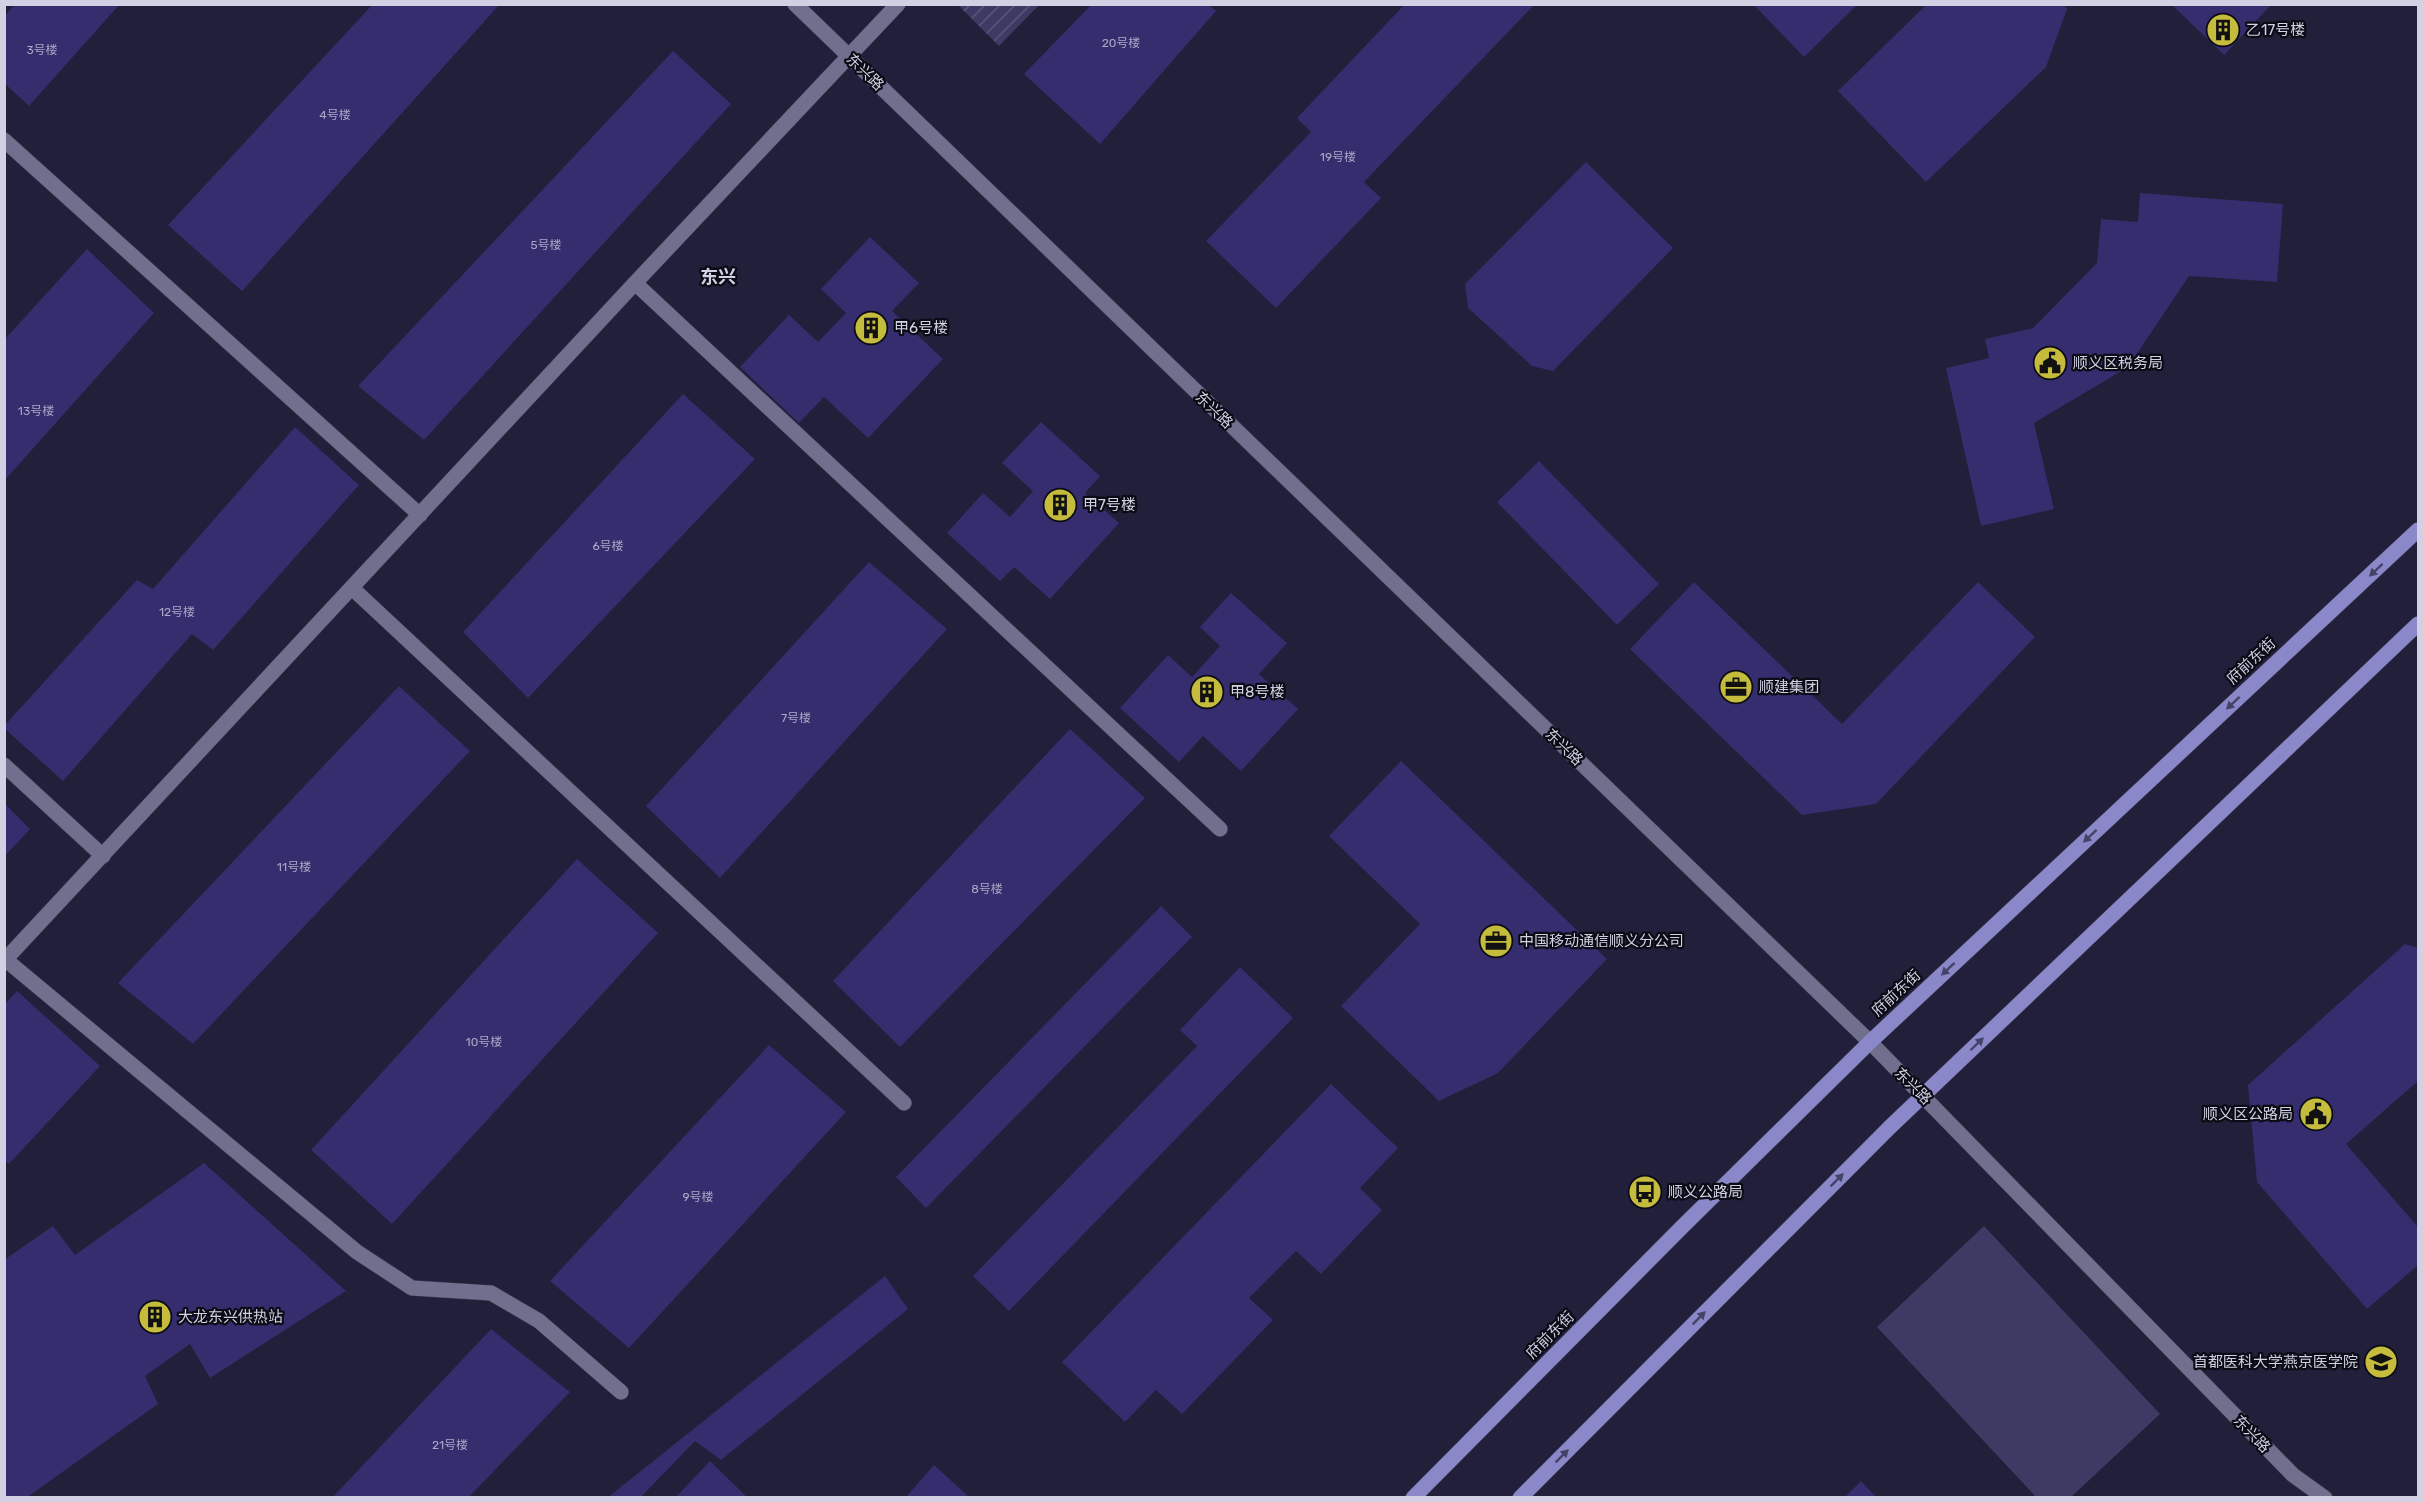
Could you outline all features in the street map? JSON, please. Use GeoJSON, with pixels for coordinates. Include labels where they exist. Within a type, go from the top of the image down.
{"type":"FeatureCollection","features":[{"type":"Feature","properties":{"kind":"main road","name":"府前东街"},"geometry":{"type":"LineString","coordinates":[[1413,1497],[1870,1042],[2418,530]]}},
{"type":"Feature","properties":{"kind":"main road"},"geometry":{"type":"LineString","coordinates":[[1520,1497],[1923,1096],[2418,624]]}},
{"type":"Feature","properties":{"kind":"street","name":"东兴路"},"geometry":{"type":"LineString","coordinates":[[795,4],[1870,1042],[2292,1475],[2325,1497]]}},
{"type":"Feature","properties":{"kind":"street"},"geometry":{"type":"LineString","coordinates":[[621,1392],[539,1321],[492,1293],[412,1288],[357,1252],[5,961],[634,283],[898,4]]}},
{"type":"Feature","properties":{"kind":"street"},"geometry":{"type":"LineString","coordinates":[[4,140],[420,514]]}},
{"type":"Feature","properties":{"kind":"street"},"geometry":{"type":"LineString","coordinates":[[634,283],[1220,829]]}},
{"type":"Feature","properties":{"kind":"street"},"geometry":{"type":"LineString","coordinates":[[352,588],[904,1103]]}},
{"type":"Feature","properties":{"kind":"street"},"geometry":{"type":"LineString","coordinates":[[4,765],[103,856]]}},
{"type":"Feature","properties":{"kind":"shaded area"},"geometry":{"type":"Polygon","coordinates":[[[958,5],[1039,5],[999,46],[958,5]]]}},
{"type":"Feature","properties":{"kind":"shaded area"},"geometry":{"type":"Polygon","coordinates":[[[1984,1226],[2160,1414],[2071,1497],[2036,1497],[1877,1327],[1984,1226]]]}},
{"type":"Feature","properties":{"kind":"building"},"geometry":{"type":"Polygon","coordinates":[[[15,4],[120,4],[29,106],[4,83],[4,17],[15,4]]]}},
{"type":"Feature","properties":{"kind":"building"},"geometry":{"type":"Polygon","coordinates":[[[373,4],[500,4],[242,291],[168,225],[373,4]]]}},
{"type":"Feature","properties":{"kind":"building"},"geometry":{"type":"Polygon","coordinates":[[[1092,4],[1208,4],[1216,11],[1100,144],[1024,74],[1092,4]]]}},
{"type":"Feature","properties":{"kind":"building"},"geometry":{"type":"Polygon","coordinates":[[[1405,4],[1535,4],[1364,182],[1381,198],[1276,308],[1206,241],[1311,132],[1297,118],[1405,4]]]}},
{"type":"Feature","properties":{"kind":"building"},"geometry":{"type":"Polygon","coordinates":[[[1753,4],[1858,4],[1804,57],[1753,4]]]}},
{"type":"Feature","properties":{"kind":"building"},"geometry":{"type":"Polygon","coordinates":[[[1927,4],[2063,4],[2067,9],[2046,67],[1926,182],[1838,91],[1927,4]]]}},
{"type":"Feature","properties":{"kind":"building","name":"乙17号楼"},"geometry":{"type":"Polygon","coordinates":[[[2171,4],[2272,4],[2224,55],[2171,4]]]}},
{"type":"Feature","properties":{"kind":"building"},"geometry":{"type":"Polygon","coordinates":[[[673,51],[731,104],[424,440],[358,386],[673,51]]]}},
{"type":"Feature","properties":{"kind":"building"},"geometry":{"type":"Polygon","coordinates":[[[1586,162],[1673,248],[1553,371],[1532,366],[1468,308],[1465,284],[1586,162]]]}},
{"type":"Feature","properties":{"kind":"building","name":"顺义区税务局"},"geometry":{"type":"Polygon","coordinates":[[[2140,193],[2283,204],[2277,282],[2189,276],[2128,367],[2034,423],[2054,509],[1981,526],[1946,368],[1989,358],[1985,339],[2033,328],[2097,263],[2101,219],[2138,222],[2140,193]]]}},
{"type":"Feature","properties":{"kind":"building","name":"甲6号楼"},"geometry":{"type":"Polygon","coordinates":[[[870,237],[919,283],[892,311],[943,359],[868,438],[824,397],[799,423],[740,367],[789,315],[818,342],[846,313],[821,289],[870,237]]]}},
{"type":"Feature","properties":{"kind":"building"},"geometry":{"type":"Polygon","coordinates":[[[87,249],[154,313],[4,481],[4,340],[87,249]]]}},
{"type":"Feature","properties":{"kind":"building"},"geometry":{"type":"Polygon","coordinates":[[[683,394],[755,459],[528,698],[463,632],[683,394]]]}},
{"type":"Feature","properties":{"kind":"building","name":"甲7号楼"},"geometry":{"type":"Polygon","coordinates":[[[1041,422],[1100,476],[1085,493],[1119,523],[1050,599],[1014,567],[1000,581],[947,533],[983,493],[1010,517],[1033,491],[1002,463],[1041,422]]]}},
{"type":"Feature","properties":{"kind":"building"},"geometry":{"type":"Polygon","coordinates":[[[295,427],[359,485],[213,650],[192,634],[63,781],[4,726],[137,580],[153,589],[295,427]]]}},
{"type":"Feature","properties":{"kind":"building"},"geometry":{"type":"Polygon","coordinates":[[[1539,461],[1659,584],[1617,625],[1497,502],[1539,461]]]}},
{"type":"Feature","properties":{"kind":"building"},"geometry":{"type":"Polygon","coordinates":[[[869,562],[947,629],[720,878],[646,806],[869,562]]]}},
{"type":"Feature","properties":{"kind":"building","name":"顺建集团"},"geometry":{"type":"Polygon","coordinates":[[[1694,582],[1842,724],[1978,582],[2035,637],[1876,804],[1802,815],[1630,649],[1694,582]]]}},
{"type":"Feature","properties":{"kind":"building","name":"甲8号楼"},"geometry":{"type":"Polygon","coordinates":[[[1231,593],[1287,643],[1259,674],[1298,709],[1241,771],[1203,736],[1179,762],[1120,708],[1168,655],[1192,677],[1220,646],[1200,627],[1231,593]]]}},
{"type":"Feature","properties":{"kind":"building"},"geometry":{"type":"Polygon","coordinates":[[[399,686],[470,751],[193,1044],[118,983],[399,686]]]}},
{"type":"Feature","properties":{"kind":"building"},"geometry":{"type":"Polygon","coordinates":[[[1070,729],[1145,798],[900,1047],[833,981],[1070,729]]]}},
{"type":"Feature","properties":{"kind":"building","name":"中国移动通信顺义分公司"},"geometry":{"type":"Polygon","coordinates":[[[1401,761],[1607,959],[1498,1073],[1439,1101],[1341,1006],[1420,924],[1329,836],[1401,761]]]}},
{"type":"Feature","properties":{"kind":"building"},"geometry":{"type":"Polygon","coordinates":[[[4,803],[30,829],[4,857],[4,803]]]}},
{"type":"Feature","properties":{"kind":"building"},"geometry":{"type":"Polygon","coordinates":[[[577,859],[658,933],[392,1224],[311,1150],[577,859]]]}},
{"type":"Feature","properties":{"kind":"building"},"geometry":{"type":"Polygon","coordinates":[[[1161,906],[1192,937],[926,1208],[896,1177],[1161,906]]]}},
{"type":"Feature","properties":{"kind":"building","name":"顺义区公路局"},"geometry":{"type":"Polygon","coordinates":[[[2405,944],[2418,948],[2418,1081],[2346,1144],[2418,1227],[2418,1265],[2367,1309],[2257,1182],[2248,1085],[2405,944]]]}},
{"type":"Feature","properties":{"kind":"building"},"geometry":{"type":"Polygon","coordinates":[[[1240,967],[1293,1018],[1009,1311],[973,1276],[1197,1046],[1180,1030],[1240,967]]]}},
{"type":"Feature","properties":{"kind":"building"},"geometry":{"type":"Polygon","coordinates":[[[17,991],[100,1066],[9,1164],[4,1160],[4,1005],[17,991]]]}},
{"type":"Feature","properties":{"kind":"building"},"geometry":{"type":"Polygon","coordinates":[[[769,1045],[846,1112],[629,1348],[550,1281],[769,1045]]]}},
{"type":"Feature","properties":{"kind":"building"},"geometry":{"type":"Polygon","coordinates":[[[1331,1084],[1398,1148],[1360,1188],[1382,1210],[1321,1274],[1296,1251],[1249,1298],[1273,1320],[1182,1414],[1156,1390],[1125,1422],[1062,1362],[1331,1084]]]}},
{"type":"Feature","properties":{"kind":"building","name":"大龙东兴供热站"},"geometry":{"type":"Polygon","coordinates":[[[204,1163],[346,1291],[210,1378],[190,1344],[145,1376],[158,1404],[26,1498],[4,1498],[4,1260],[53,1226],[75,1255],[204,1163]]]}},
{"type":"Feature","properties":{"kind":"building"},"geometry":{"type":"Polygon","coordinates":[[[885,1276],[908,1309],[721,1460],[695,1441],[640,1498],[607,1498],[885,1276]]]}},
{"type":"Feature","properties":{"kind":"building"},"geometry":{"type":"Polygon","coordinates":[[[491,1329],[570,1392],[468,1498],[332,1498],[491,1329]]]}},
{"type":"Feature","properties":{"kind":"building"},"geometry":{"type":"Polygon","coordinates":[[[710,1461],[748,1498],[675,1498],[710,1461]]]}},
{"type":"Feature","properties":{"kind":"building"},"geometry":{"type":"Polygon","coordinates":[[[934,1465],[970,1498],[905,1498],[934,1465]]]}},
{"type":"Feature","properties":{"kind":"building"},"geometry":{"type":"Polygon","coordinates":[[[1861,1481],[1877,1498],[1844,1498],[1861,1481]]]}},
{"type":"Feature","properties":{"kind":"place","name":"乙17号楼"},"geometry":{"type":"Point","coordinates":[2223,30]}},
{"type":"Feature","properties":{"kind":"place","name":"甲6号楼"},"geometry":{"type":"Point","coordinates":[871,328]}},
{"type":"Feature","properties":{"kind":"place","name":"顺义区税务局"},"geometry":{"type":"Point","coordinates":[2050,363]}},
{"type":"Feature","properties":{"kind":"place","name":"甲7号楼"},"geometry":{"type":"Point","coordinates":[1060,505]}},
{"type":"Feature","properties":{"kind":"place","name":"顺建集团"},"geometry":{"type":"Point","coordinates":[1736,687]}},
{"type":"Feature","properties":{"kind":"place","name":"甲8号楼"},"geometry":{"type":"Point","coordinates":[1207,692]}},
{"type":"Feature","properties":{"kind":"place","name":"中国移动通信顺义分公司"},"geometry":{"type":"Point","coordinates":[1496,941]}},
{"type":"Feature","properties":{"kind":"place","name":"顺义区公路局"},"geometry":{"type":"Point","coordinates":[2316,1114]}},
{"type":"Feature","properties":{"kind":"place","name":"顺义公路局"},"geometry":{"type":"Point","coordinates":[1645,1192]}},
{"type":"Feature","properties":{"kind":"place","name":"大龙东兴供热站"},"geometry":{"type":"Point","coordinates":[155,1317]}},
{"type":"Feature","properties":{"kind":"place","name":"首都医科大学燕京医学院"},"geometry":{"type":"Point","coordinates":[2381,1362]}},
{"type":"Feature","properties":{"kind":"district","name":"东兴"},"geometry":{"type":"Point","coordinates":[718,277]}}]}
